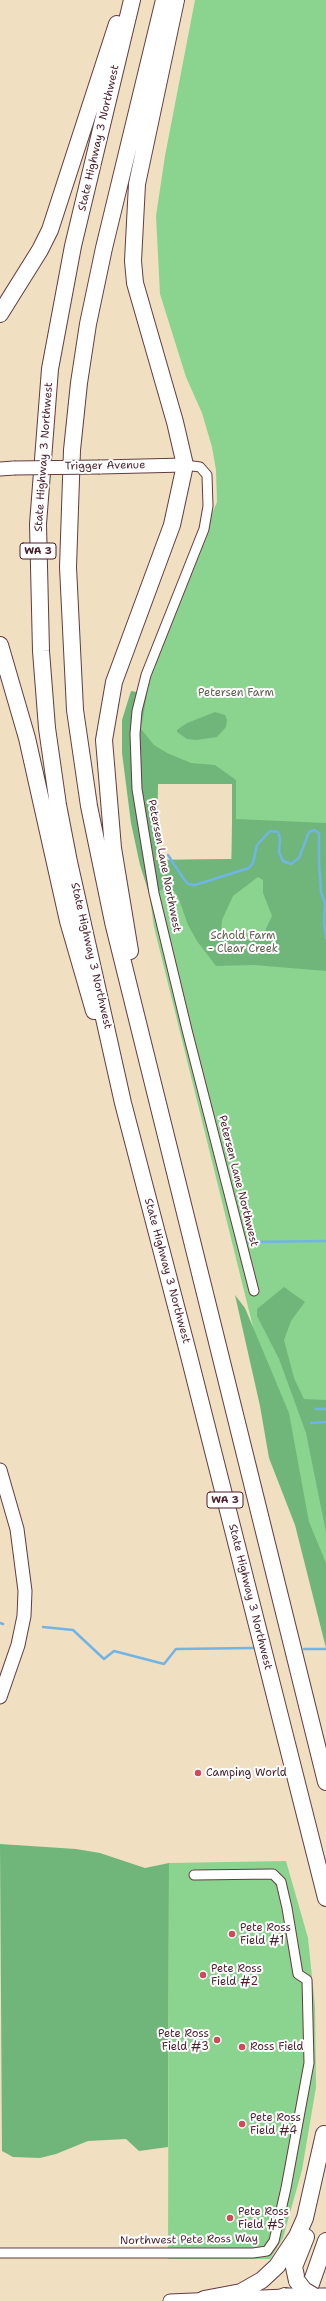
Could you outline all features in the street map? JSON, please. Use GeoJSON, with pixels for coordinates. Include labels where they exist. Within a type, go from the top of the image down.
{"type":"FeatureCollection","features":[{"type":"Feature","properties":{"kind":"highway"},"geometry":{"type":"LineString","coordinates":[[0,314],[40,250],[50,230],[125,0]]}},
{"type":"Feature","properties":{"kind":"highway","name":"State Highway 3 Northwest"},"geometry":{"type":"LineString","coordinates":[[132,0],[64,288],[50,369],[38,524],[44,689],[57,797],[82,921],[123,1103],[190,1356],[326,1898]]}},
{"type":"Feature","properties":{"kind":"highway","name":"WA 3"},"geometry":{"type":"LineString","coordinates":[[164,0],[104,248],[88,324],[72,450],[68,539],[71,667],[82,769],[100,864],[229,1398],[326,1782]]}},
{"type":"Feature","properties":{"kind":"highway"},"geometry":{"type":"LineString","coordinates":[[145,1052],[113,848],[104,740],[114,682],[172,525],[185,465],[175,422],[135,283],[132,261],[137,184],[176,0]]}},
{"type":"Feature","properties":{"kind":"highway"},"geometry":{"type":"LineString","coordinates":[[0,645],[27,738],[85,982],[123,1103]]}},
{"type":"Feature","properties":{"kind":"highway"},"geometry":{"type":"LineString","coordinates":[[315,2298],[304,2290],[297,2281],[294,2267],[297,2257],[314,2221],[320,2198],[325,2128]]}},
{"type":"Feature","properties":{"kind":"highway"},"geometry":{"type":"LineString","coordinates":[[204,2299],[241,2292],[262,2280],[277,2266],[297,2236],[305,2218],[325,2128]]}},
{"type":"Feature","properties":{"kind":"highway"},"geometry":{"type":"LineString","coordinates":[[315,2298],[326,2241]]}},
{"type":"Feature","properties":{"kind":"highway"},"geometry":{"type":"LineString","coordinates":[[280,2299],[315,2298]]}},
{"type":"Feature","properties":{"kind":"main road","name":"Trigger Avenue"},"geometry":{"type":"LineString","coordinates":[[0,468],[185,465]]}},
{"type":"Feature","properties":{"kind":"main road"},"geometry":{"type":"LineString","coordinates":[[0,1470],[17,1529],[25,1591],[24,1616],[18,1645],[0,1697]]}},
{"type":"Feature","properties":{"kind":"main road"},"geometry":{"type":"LineString","coordinates":[[170,2301],[204,2299],[280,2299]]}},
{"type":"Feature","properties":{"kind":"street","name":"Petersen Lane Northwest"},"geometry":{"type":"LineString","coordinates":[[185,465],[200,467],[208,475],[208,506],[204,530],[146,675],[137,711],[136,774],[141,821],[154,893],[187,1030],[254,1291]]}},
{"type":"Feature","properties":{"kind":"street","name":"Northwest Pete Ross Way"},"geometry":{"type":"LineString","coordinates":[[0,2253],[253,2253],[267,2251],[274,2241],[286,2188],[309,2063],[307,1980],[298,1974],[281,1882],[273,1874],[194,1875]]}},
{"type":"Feature","properties":{"kind":"green space"},"geometry":{"type":"Polygon","coordinates":[[[195,0],[326,0],[326,1622],[154,927],[139,822],[134,720],[188,569],[217,502],[216,470],[212,447],[202,413],[186,377],[160,294],[156,216],[165,156],[195,0]],[[158,784],[156,860],[231,859],[233,784],[158,784]]]}},
{"type":"Feature","properties":{"kind":"green space","name":"Schold Farm - Clear Creek"},"geometry":{"type":"Polygon","coordinates":[[[131,691],[147,694],[141,729],[154,745],[167,753],[191,763],[215,765],[236,780],[236,819],[326,823],[326,971],[254,965],[216,966],[197,941],[188,925],[179,899],[174,891],[165,888],[158,892],[153,906],[140,865],[131,823],[122,753],[122,720],[131,691]],[[158,784],[156,860],[232,859],[232,784],[158,784]],[[258,877],[233,896],[222,920],[221,932],[227,939],[246,940],[258,937],[265,931],[272,916],[263,893],[263,880],[258,877]]]}},
{"type":"Feature","properties":{"kind":"green space"},"geometry":{"type":"Polygon","coordinates":[[[215,712],[225,715],[227,720],[226,727],[217,737],[196,740],[187,739],[177,732],[177,730],[187,723],[215,712]]]}},
{"type":"Feature","properties":{"kind":"green space"},"geometry":{"type":"Polygon","coordinates":[[[284,1287],[305,1302],[291,1321],[284,1340],[294,1378],[304,1399],[326,1400],[326,1532],[306,1433],[279,1359],[257,1316],[257,1309],[284,1287]]]}},
{"type":"Feature","properties":{"kind":"green space"},"geometry":{"type":"Polygon","coordinates":[[[235,1295],[245,1308],[289,1413],[309,1522],[326,1563],[326,1648],[295,1525],[269,1458],[260,1406],[235,1295]]]}},
{"type":"Feature","properties":{"kind":"green space"},"geometry":{"type":"Polygon","coordinates":[[[0,1844],[76,1849],[100,1853],[145,1868],[169,1863],[168,2147],[139,2151],[126,2139],[88,2141],[56,2154],[40,2158],[13,2157],[2,2151],[0,1844]]]}},
{"type":"Feature","properties":{"kind":"green space","name":"Ross Field"},"geometry":{"type":"Polygon","coordinates":[[[286,1861],[308,1938],[315,2006],[316,2087],[302,2170],[283,2238],[270,2259],[168,2259],[169,1863],[286,1861]]]}},
{"type":"Feature","properties":{"kind":"waterway"},"geometry":{"type":"LineString","coordinates":[[168,855],[188,884],[195,885],[249,868],[253,863],[257,845],[270,831],[278,832],[280,839],[279,852],[283,861],[291,864],[299,858],[309,832],[314,830],[319,833],[321,892],[325,904],[324,922],[326,938]]}},
{"type":"Feature","properties":{"kind":"waterway"},"geometry":{"type":"LineString","coordinates":[[248,1242],[326,1241]]}},
{"type":"Feature","properties":{"kind":"waterway"},"geometry":{"type":"LineString","coordinates":[[316,1409],[326,1409]]}},
{"type":"Feature","properties":{"kind":"waterway"},"geometry":{"type":"LineString","coordinates":[[311,1423],[326,1422]]}},
{"type":"Feature","properties":{"kind":"waterway"},"geometry":{"type":"LineString","coordinates":[[43,1627],[73,1630],[104,1659],[114,1651],[164,1664],[176,1649],[253,1648]]}},
{"type":"Feature","properties":{"kind":"waterway"},"geometry":{"type":"LineString","coordinates":[[304,1649],[326,1649]]}},
{"type":"Feature","properties":{"kind":"place","name":"Camping World"},"geometry":{"type":"Point","coordinates":[198,1773]}},
{"type":"Feature","properties":{"kind":"place","name":"Pete Ross Field #1"},"geometry":{"type":"Point","coordinates":[232,1934]}},
{"type":"Feature","properties":{"kind":"place","name":"Pete Ross Field #2"},"geometry":{"type":"Point","coordinates":[203,1975]}},
{"type":"Feature","properties":{"kind":"place","name":"Pete Ross Field #3"},"geometry":{"type":"Point","coordinates":[217,2040]}},
{"type":"Feature","properties":{"kind":"place","name":"Ross Field"},"geometry":{"type":"Point","coordinates":[242,2047]}},
{"type":"Feature","properties":{"kind":"place","name":"Pete Ross Field #4"},"geometry":{"type":"Point","coordinates":[242,2124]}},
{"type":"Feature","properties":{"kind":"place","name":"Pete Ross Field #5"},"geometry":{"type":"Point","coordinates":[230,2218]}},
{"type":"Feature","properties":{"kind":"park label","name":"Petersen Farm"},"geometry":{"type":"Point","coordinates":[236,693]}}]}
